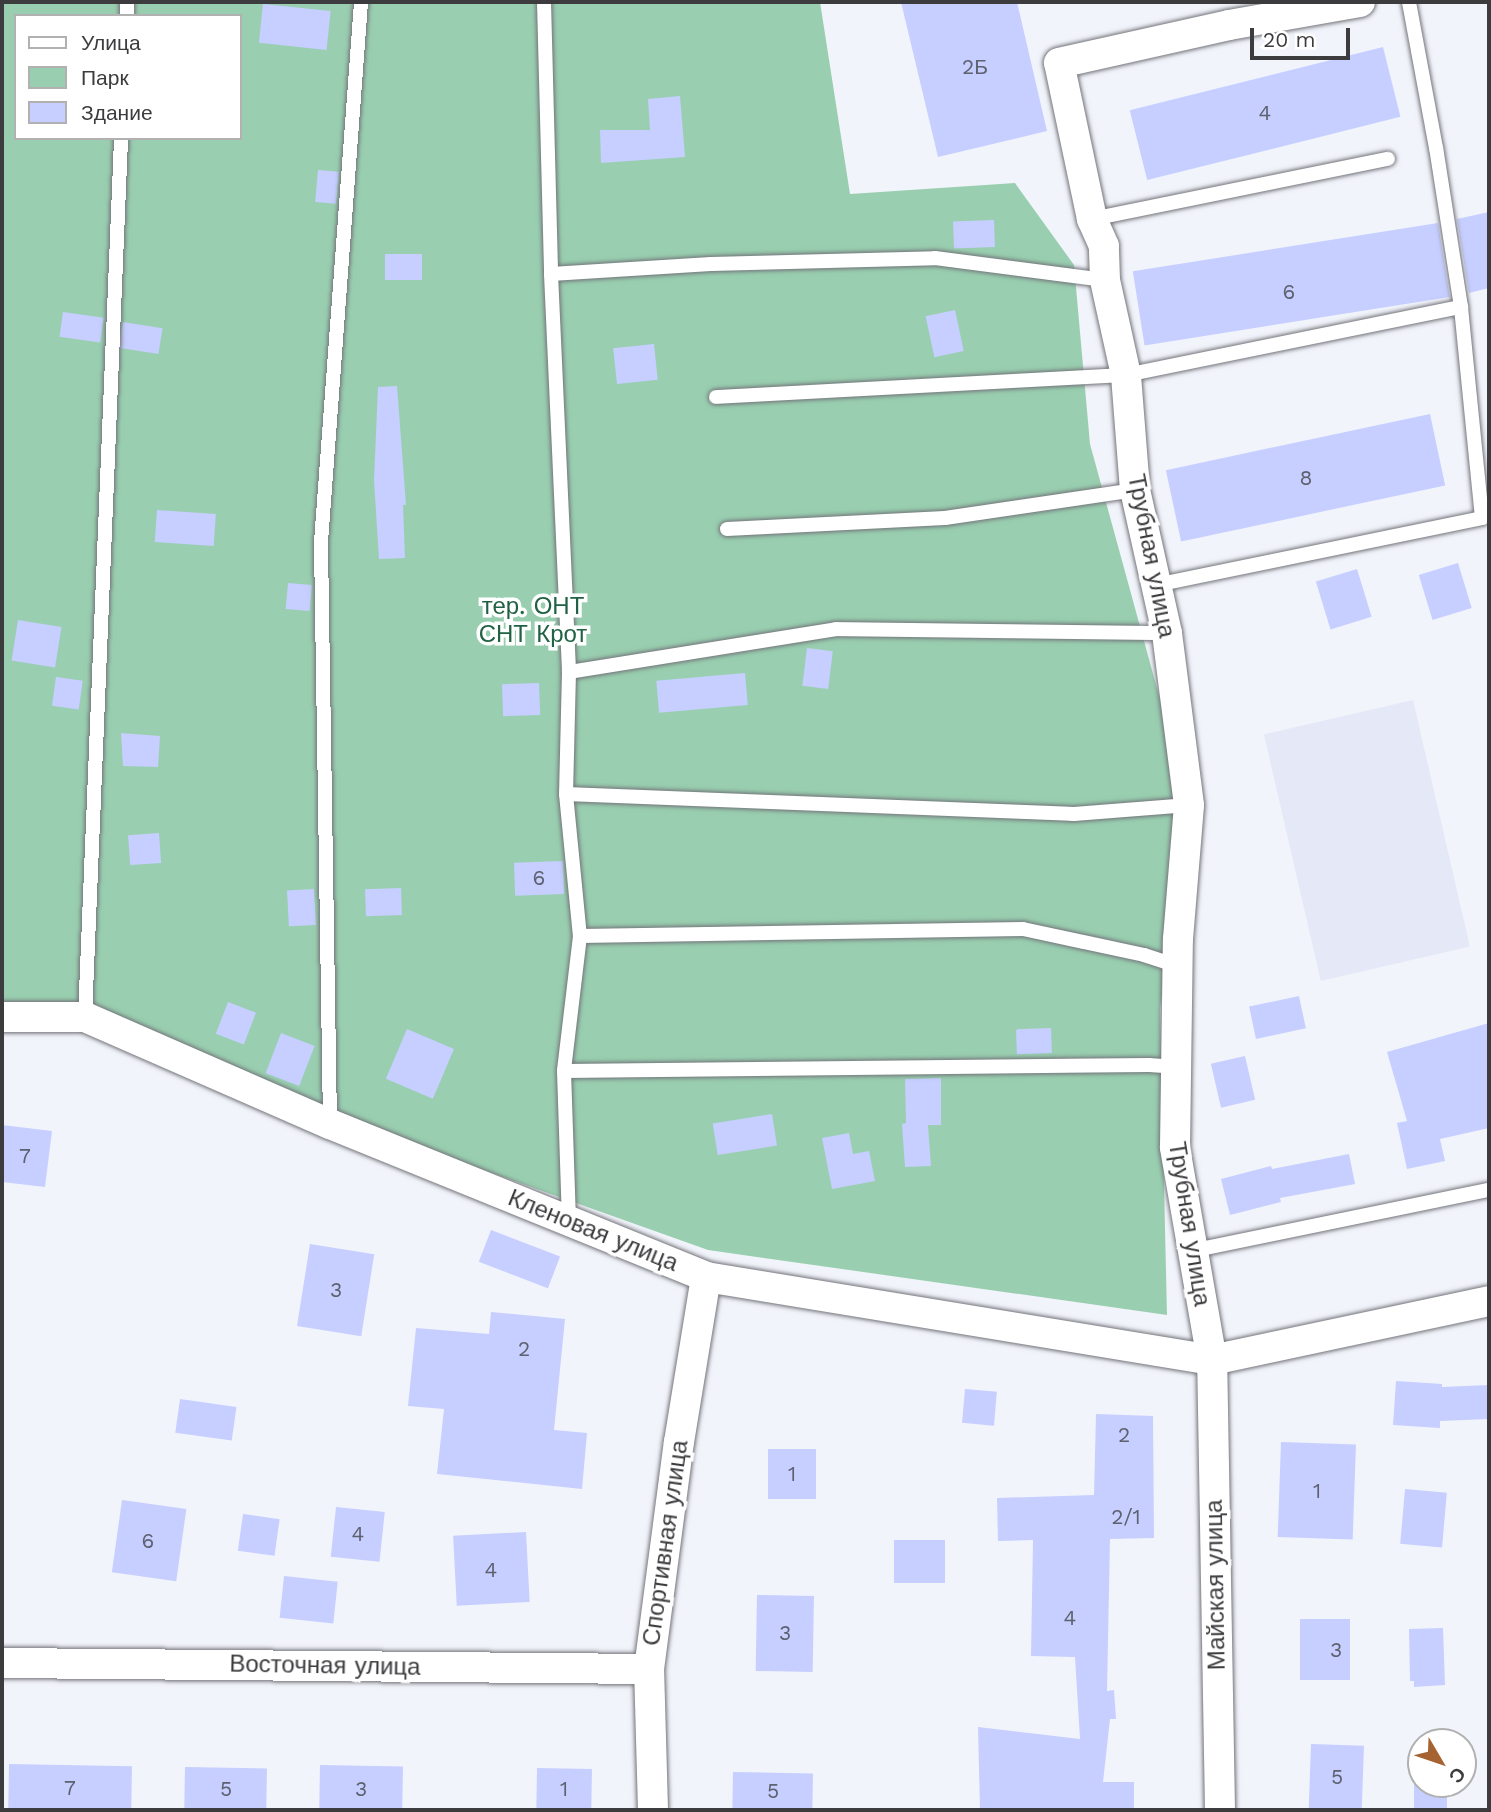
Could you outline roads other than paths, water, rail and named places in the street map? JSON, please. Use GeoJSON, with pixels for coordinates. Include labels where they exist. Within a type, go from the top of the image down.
{"type":"FeatureCollection","features":[{"type":"Feature","properties":{"kind":"street","name":"Трубная улица"},"geometry":{"type":"LineString","coordinates":[[1212,1360],[1175,1147],[1177,966],[1189,805],[1167,633],[1135,490],[1126,375],[1105,280],[1104,246],[1092,219],[1059,63],[1229,25],[1360,2]]}},
{"type":"Feature","properties":{"kind":"street","name":"Кленовая улица"},"geometry":{"type":"LineString","coordinates":[[2,1017],[85,1017],[330,1124],[706,1277],[1212,1360]]}},
{"type":"Feature","properties":{"kind":"street","name":"Спортивная улица"},"geometry":{"type":"LineString","coordinates":[[653,1810],[649,1669],[679,1443],[706,1277]]}},
{"type":"Feature","properties":{"kind":"street"},"geometry":{"type":"LineString","coordinates":[[1212,1360],[1489,1301]]}},
{"type":"Feature","properties":{"kind":"street","name":"Майская улица"},"geometry":{"type":"LineString","coordinates":[[1212,1360],[1220,1810]]}},
{"type":"Feature","properties":{"kind":"street","name":"Восточная улица"},"geometry":{"type":"LineString","coordinates":[[2,1663],[649,1669]]}},
{"type":"Feature","properties":{"kind":"lane"},"geometry":{"type":"LineString","coordinates":[[330,1124],[321,542],[361,2]]}},
{"type":"Feature","properties":{"kind":"lane"},"geometry":{"type":"LineString","coordinates":[[544,2],[551,274],[569,672],[566,793],[580,936],[564,1071],[569,1222]]}},
{"type":"Feature","properties":{"kind":"lane"},"geometry":{"type":"LineString","coordinates":[[1156,585],[1482,518],[1461,307],[1409,2]]}},
{"type":"Feature","properties":{"kind":"lane"},"geometry":{"type":"LineString","coordinates":[[85,1017],[121,140]]}},
{"type":"Feature","properties":{"kind":"lane"},"geometry":{"type":"LineString","coordinates":[[1092,219],[1388,159]]}},
{"type":"Feature","properties":{"kind":"lane"},"geometry":{"type":"LineString","coordinates":[[551,274],[711,264],[934,258],[1105,280]]}},
{"type":"Feature","properties":{"kind":"lane"},"geometry":{"type":"LineString","coordinates":[[716,397],[1126,375],[1461,307]]}},
{"type":"Feature","properties":{"kind":"lane"},"geometry":{"type":"LineString","coordinates":[[727,529],[945,518],[1135,490]]}},
{"type":"Feature","properties":{"kind":"lane"},"geometry":{"type":"LineString","coordinates":[[569,672],[836,629],[1167,633]]}},
{"type":"Feature","properties":{"kind":"lane"},"geometry":{"type":"LineString","coordinates":[[566,793],[1074,814],[1189,805]]}},
{"type":"Feature","properties":{"kind":"lane"},"geometry":{"type":"LineString","coordinates":[[580,936],[1023,929],[1144,955],[1177,966]]}},
{"type":"Feature","properties":{"kind":"lane"},"geometry":{"type":"LineString","coordinates":[[564,1071],[1149,1065],[1176,1068]]}},
{"type":"Feature","properties":{"kind":"lane"},"geometry":{"type":"LineString","coordinates":[[1191,1251],[1489,1190]]}},
{"type":"Feature","properties":{"kind":"park label","name":"тер. ОНТ СНТ Крот"},"geometry":{"type":"Point","coordinates":[533,621]}}]}
